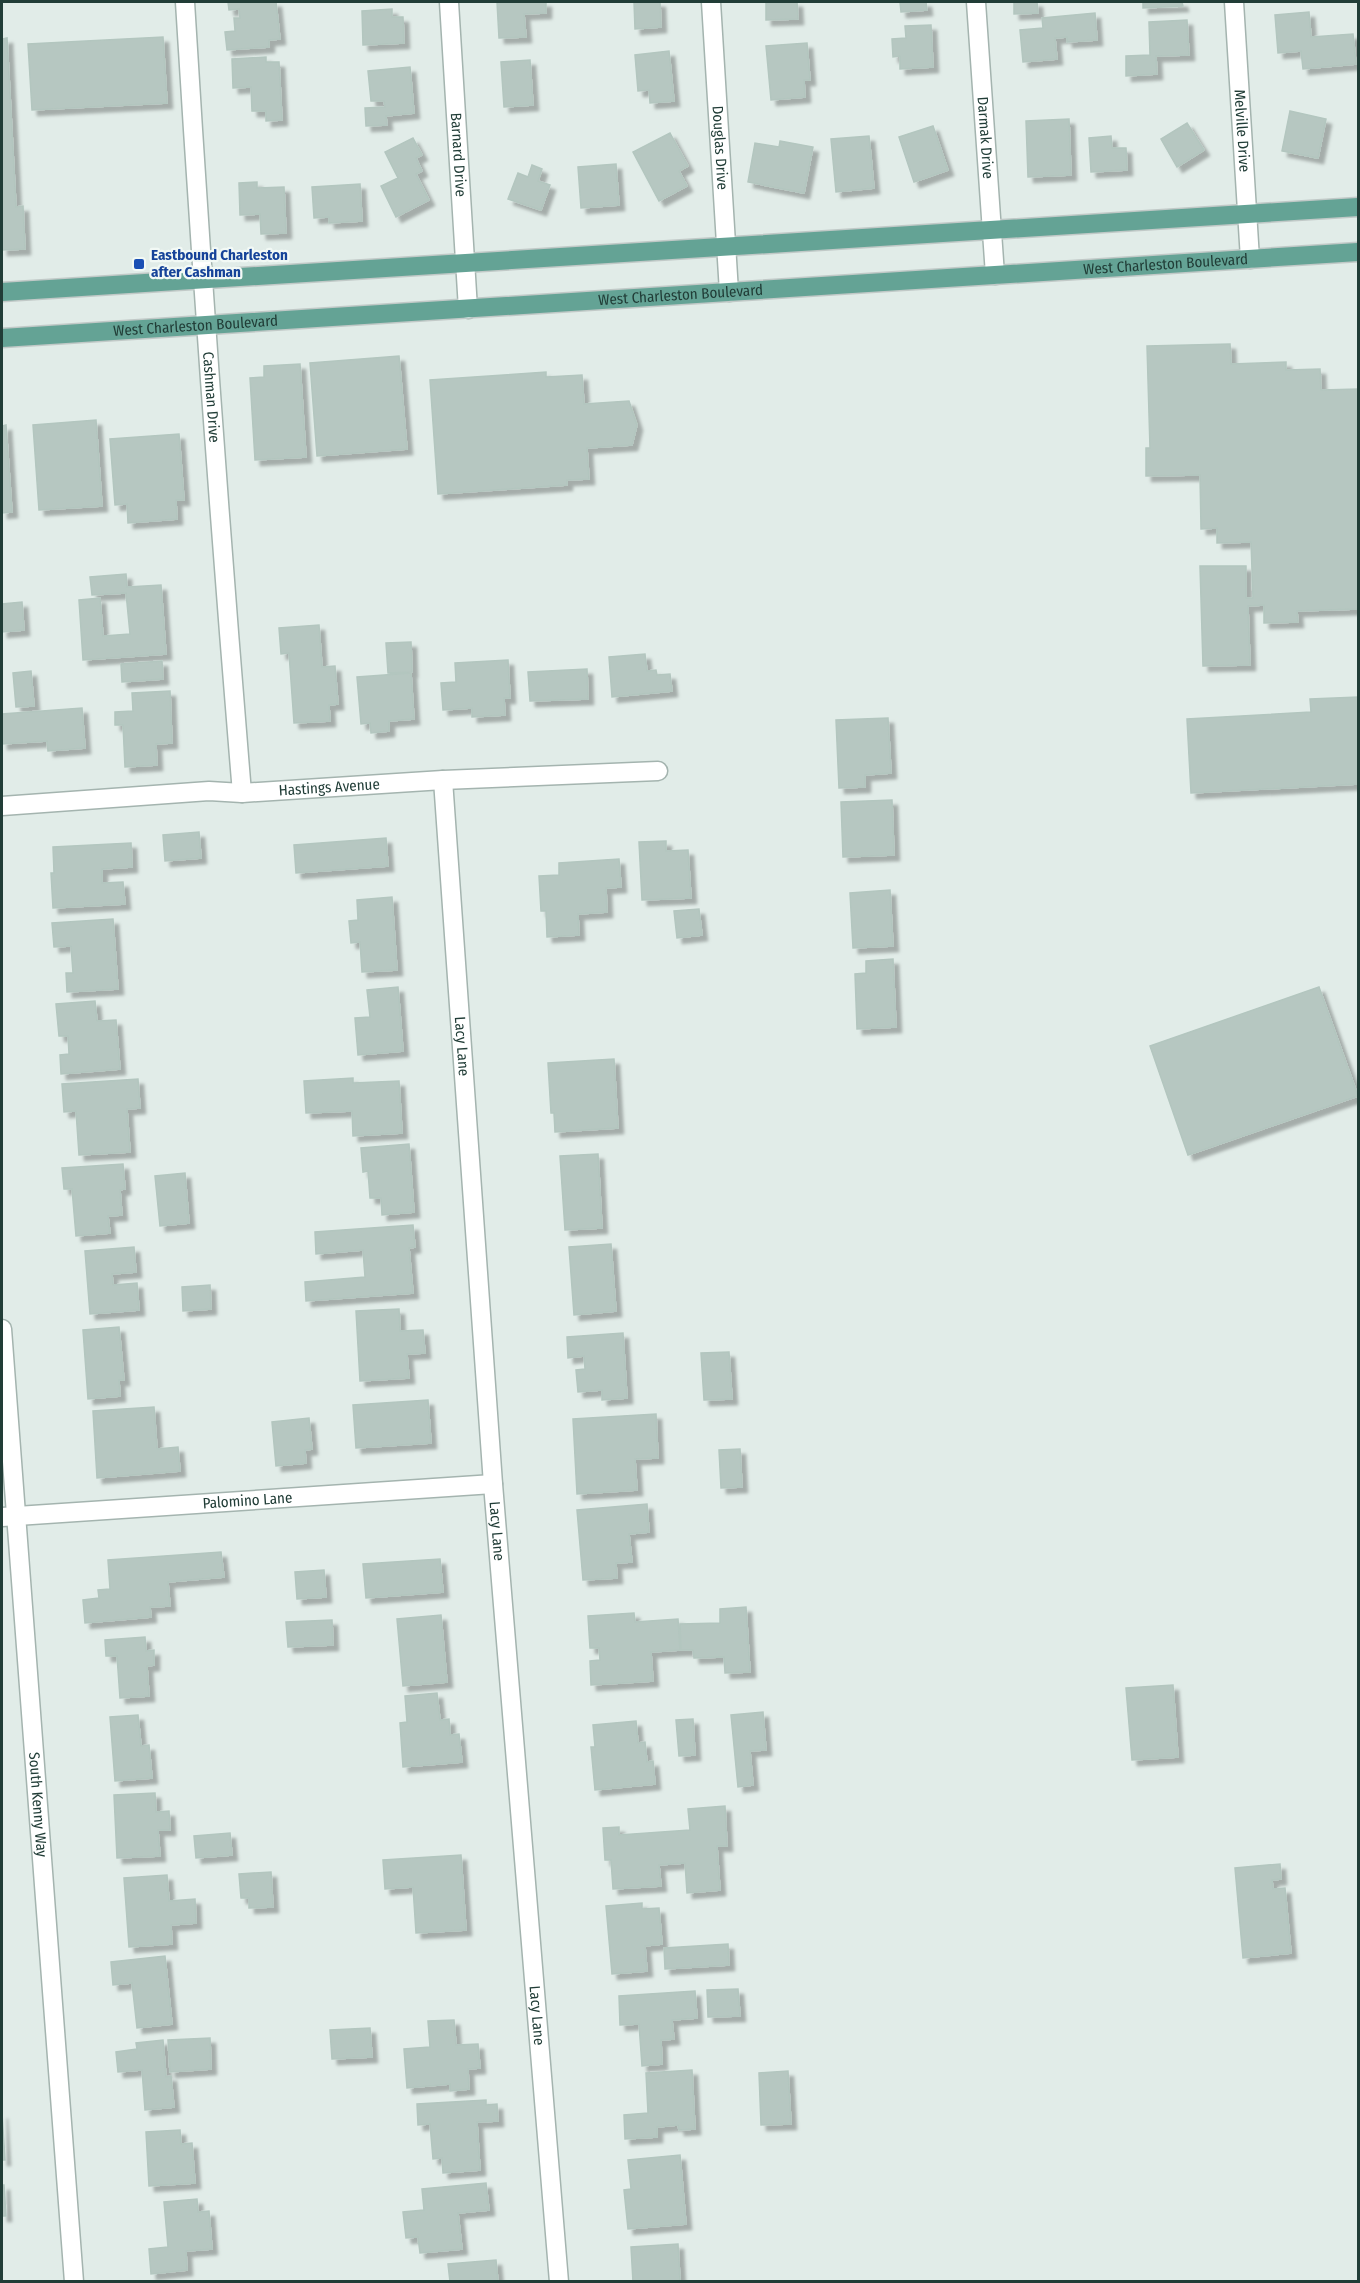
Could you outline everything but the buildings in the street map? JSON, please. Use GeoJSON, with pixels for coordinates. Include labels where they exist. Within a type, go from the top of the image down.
{"type":"FeatureCollection","features":[{"type":"Feature","properties":{"kind":"main road"},"geometry":{"type":"LineString","coordinates":[[2,292],[1359,207]]}},
{"type":"Feature","properties":{"kind":"main road","name":"West Charleston Boulevard"},"geometry":{"type":"LineString","coordinates":[[2,338],[1359,252]]}},
{"type":"Feature","properties":{"kind":"street","name":"Cashman Drive"},"geometry":{"type":"LineString","coordinates":[[185,2],[202,279],[242,793]]}},
{"type":"Feature","properties":{"kind":"street","name":"Barnard Drive"},"geometry":{"type":"LineString","coordinates":[[449,2],[468,309]]}},
{"type":"Feature","properties":{"kind":"street","name":"Douglas Drive"},"geometry":{"type":"LineString","coordinates":[[711,2],[729,292]]}},
{"type":"Feature","properties":{"kind":"street","name":"Darmak Drive"},"geometry":{"type":"LineString","coordinates":[[976,2],[995,275]]}},
{"type":"Feature","properties":{"kind":"street","name":"Melville Drive"},"geometry":{"type":"LineString","coordinates":[[1234,2],[1250,259]]}},
{"type":"Feature","properties":{"kind":"street","name":"Hastings Avenue"},"geometry":{"type":"LineString","coordinates":[[2,806],[209,791],[242,793],[443,780],[658,771]]}},
{"type":"Feature","properties":{"kind":"street","name":"Lacy Lane"},"geometry":{"type":"LineString","coordinates":[[443,780],[493,1484],[559,2282]]}},
{"type":"Feature","properties":{"kind":"street","name":"South Kenny Way"},"geometry":{"type":"LineString","coordinates":[[2,1329],[9,1516],[74,2282]]}},
{"type":"Feature","properties":{"kind":"street","name":"Palomino Lane"},"geometry":{"type":"LineString","coordinates":[[9,1516],[493,1484]]}},
{"type":"Feature","properties":{"kind":"place","name":"Eastbound Charleston after Cashman"},"geometry":{"type":"Point","coordinates":[139,264]}}]}
